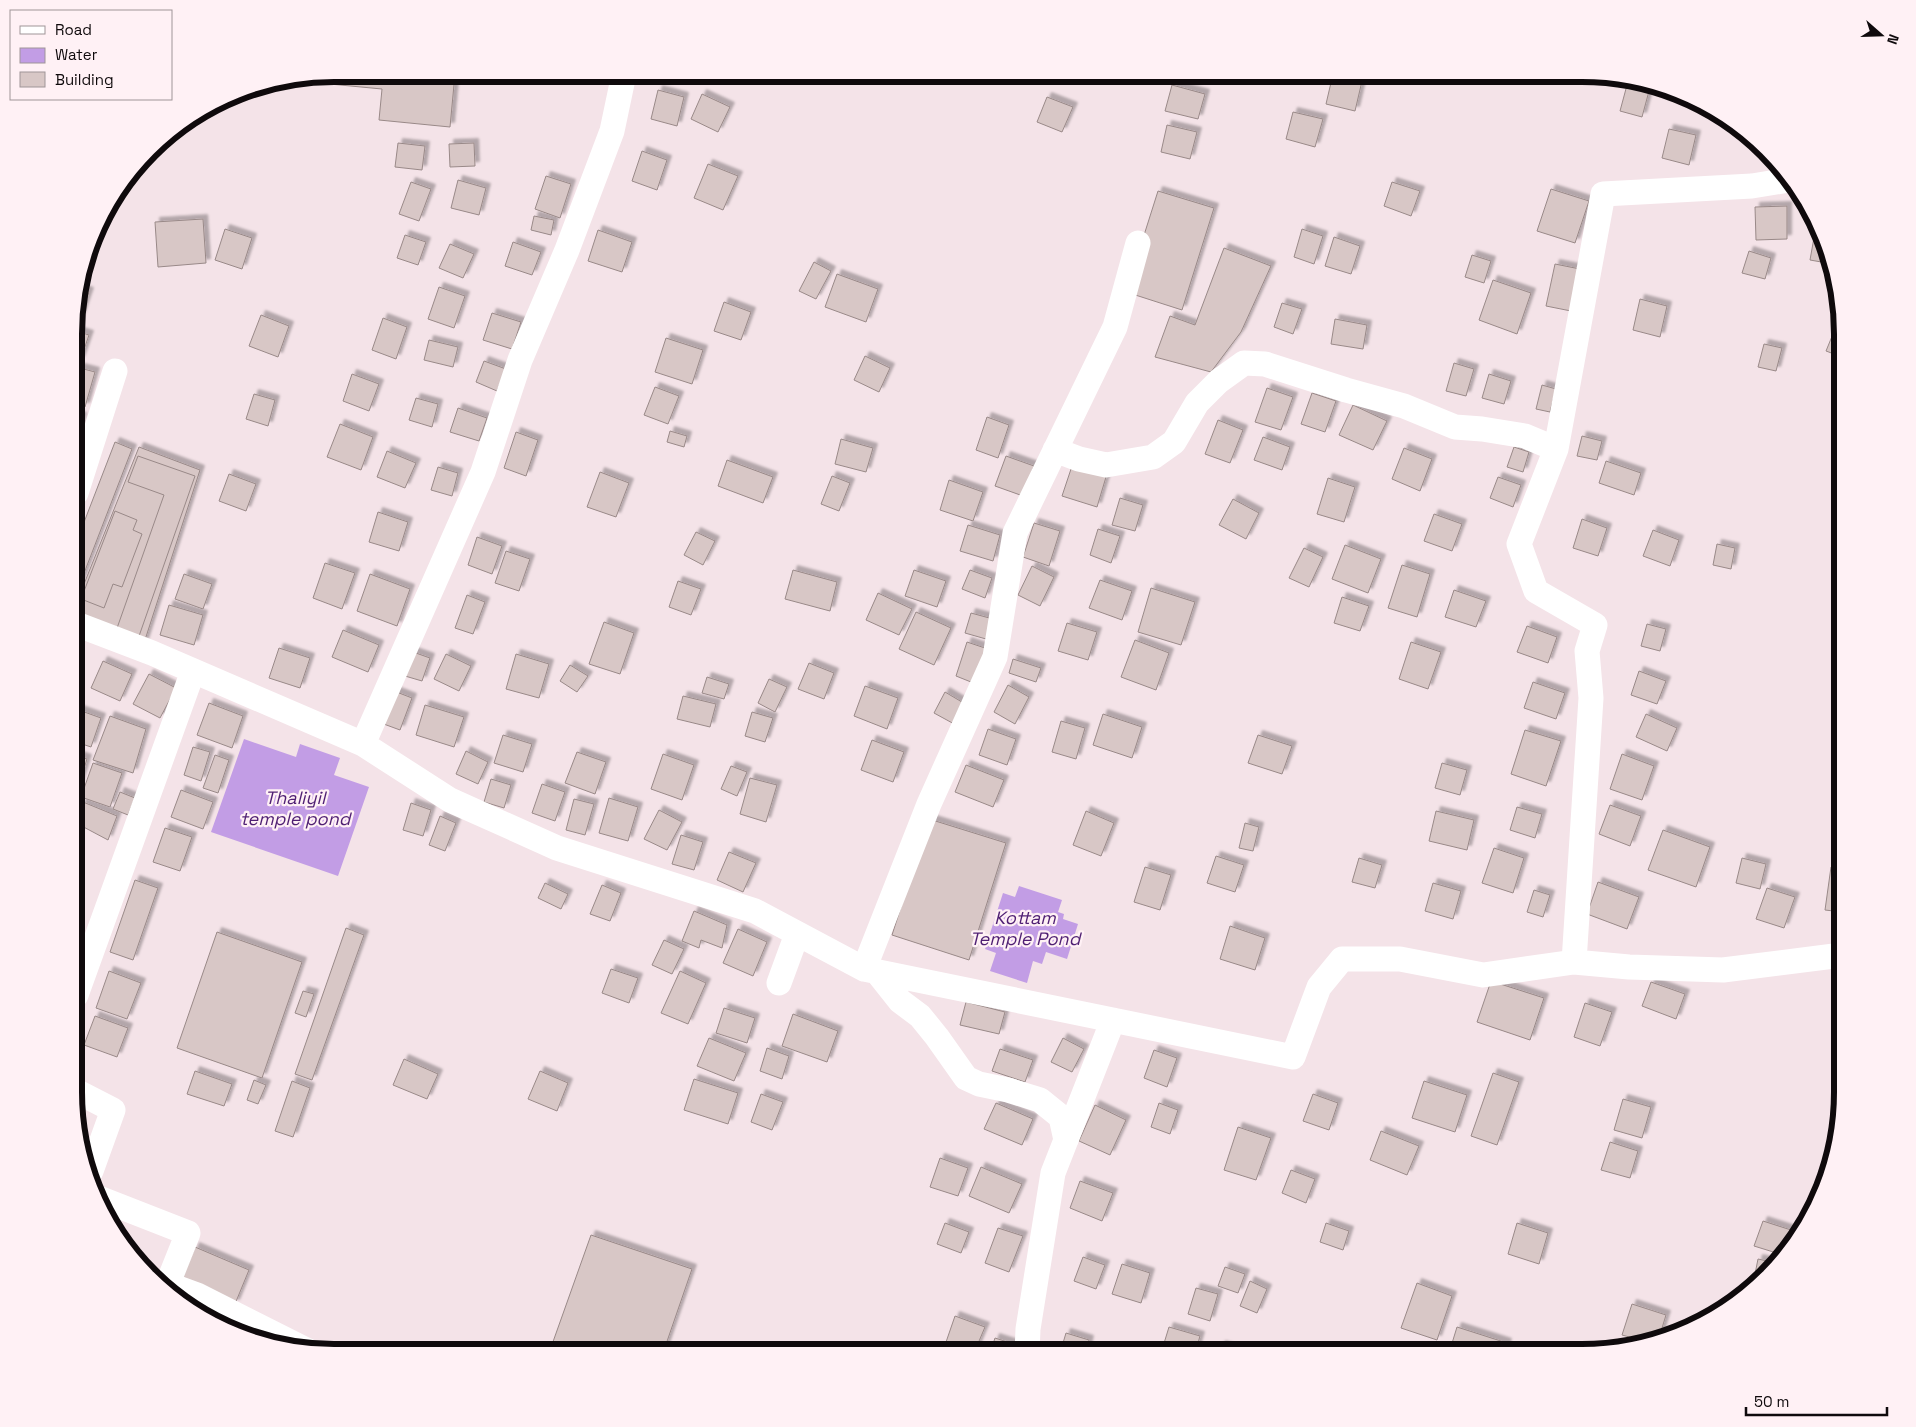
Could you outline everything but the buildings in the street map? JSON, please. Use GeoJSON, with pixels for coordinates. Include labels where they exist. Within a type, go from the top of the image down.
{"type":"FeatureCollection","features":[{"type":"Feature","properties":{"kind":"street"},"geometry":{"type":"LineString","coordinates":[[363,744],[483,472],[520,360],[567,250],[612,132],[622,82]]}},
{"type":"Feature","properties":{"kind":"street"},"geometry":{"type":"LineString","coordinates":[[1574,962],[1591,698],[1587,650],[1595,624],[1536,591],[1519,544],[1556,449],[1603,194],[1752,186],[1781,181]]}},
{"type":"Feature","properties":{"kind":"street"},"geometry":{"type":"LineString","coordinates":[[871,971],[928,804],[995,658],[1015,533],[1115,327],[1138,243]]}},
{"type":"Feature","properties":{"kind":"street"},"geometry":{"type":"LineString","coordinates":[[1055,450],[1079,459],[1106,465],[1153,457],[1174,442],[1198,403],[1219,381],[1244,363],[1265,364],[1404,406],[1455,427],[1525,436],[1556,449]]}},
{"type":"Feature","properties":{"kind":"street"},"geometry":{"type":"LineString","coordinates":[[82,474],[115,371]]}},
{"type":"Feature","properties":{"kind":"street"},"geometry":{"type":"LineString","coordinates":[[82,626],[193,671],[363,744],[450,800],[556,848],[755,911],[871,971],[1293,1057],[1319,987],[1342,959],[1400,959],[1483,975],[1574,962],[1629,967],[1723,970],[1834,956]]}},
{"type":"Feature","properties":{"kind":"street"},"geometry":{"type":"LineString","coordinates":[[82,978],[193,671]]}},
{"type":"Feature","properties":{"kind":"street"},"geometry":{"type":"LineString","coordinates":[[779,983],[797,934]]}},
{"type":"Feature","properties":{"kind":"street"},"geometry":{"type":"LineString","coordinates":[[871,971],[900,1001],[920,1016],[938,1037],[966,1078],[979,1084],[1008,1090],[1040,1100],[1061,1117],[1066,1140]]}},
{"type":"Feature","properties":{"kind":"street"},"geometry":{"type":"LineString","coordinates":[[1027,1344],[1028,1329],[1053,1173],[1114,1020]]}},
{"type":"Feature","properties":{"kind":"street"},"geometry":{"type":"LineString","coordinates":[[82,1094],[113,1110],[93,1165]]}},
{"type":"Feature","properties":{"kind":"street"},"geometry":{"type":"LineString","coordinates":[[108,1202],[188,1234],[168,1282]]}},
{"type":"Feature","properties":{"kind":"street"},"geometry":{"type":"LineString","coordinates":[[178,1289],[197,1295],[286,1340]]}},
{"type":"Feature","properties":{"kind":"water","name":"Thaliyil temple pond"},"geometry":{"type":"Polygon","coordinates":[[[244,739],[296,757],[300,744],[340,758],[334,775],[369,787],[338,876],[211,832],[244,739]]]}},
{"type":"Feature","properties":{"kind":"water","name":"Kottam Temple Pond"},"geometry":{"type":"Polygon","coordinates":[[[1019,886],[1062,900],[1058,912],[1064,914],[1063,919],[1078,924],[1067,959],[1046,952],[1042,964],[1033,961],[1027,983],[990,971],[996,953],[985,949],[1003,893],[1015,897],[1019,886]]]}}]}
